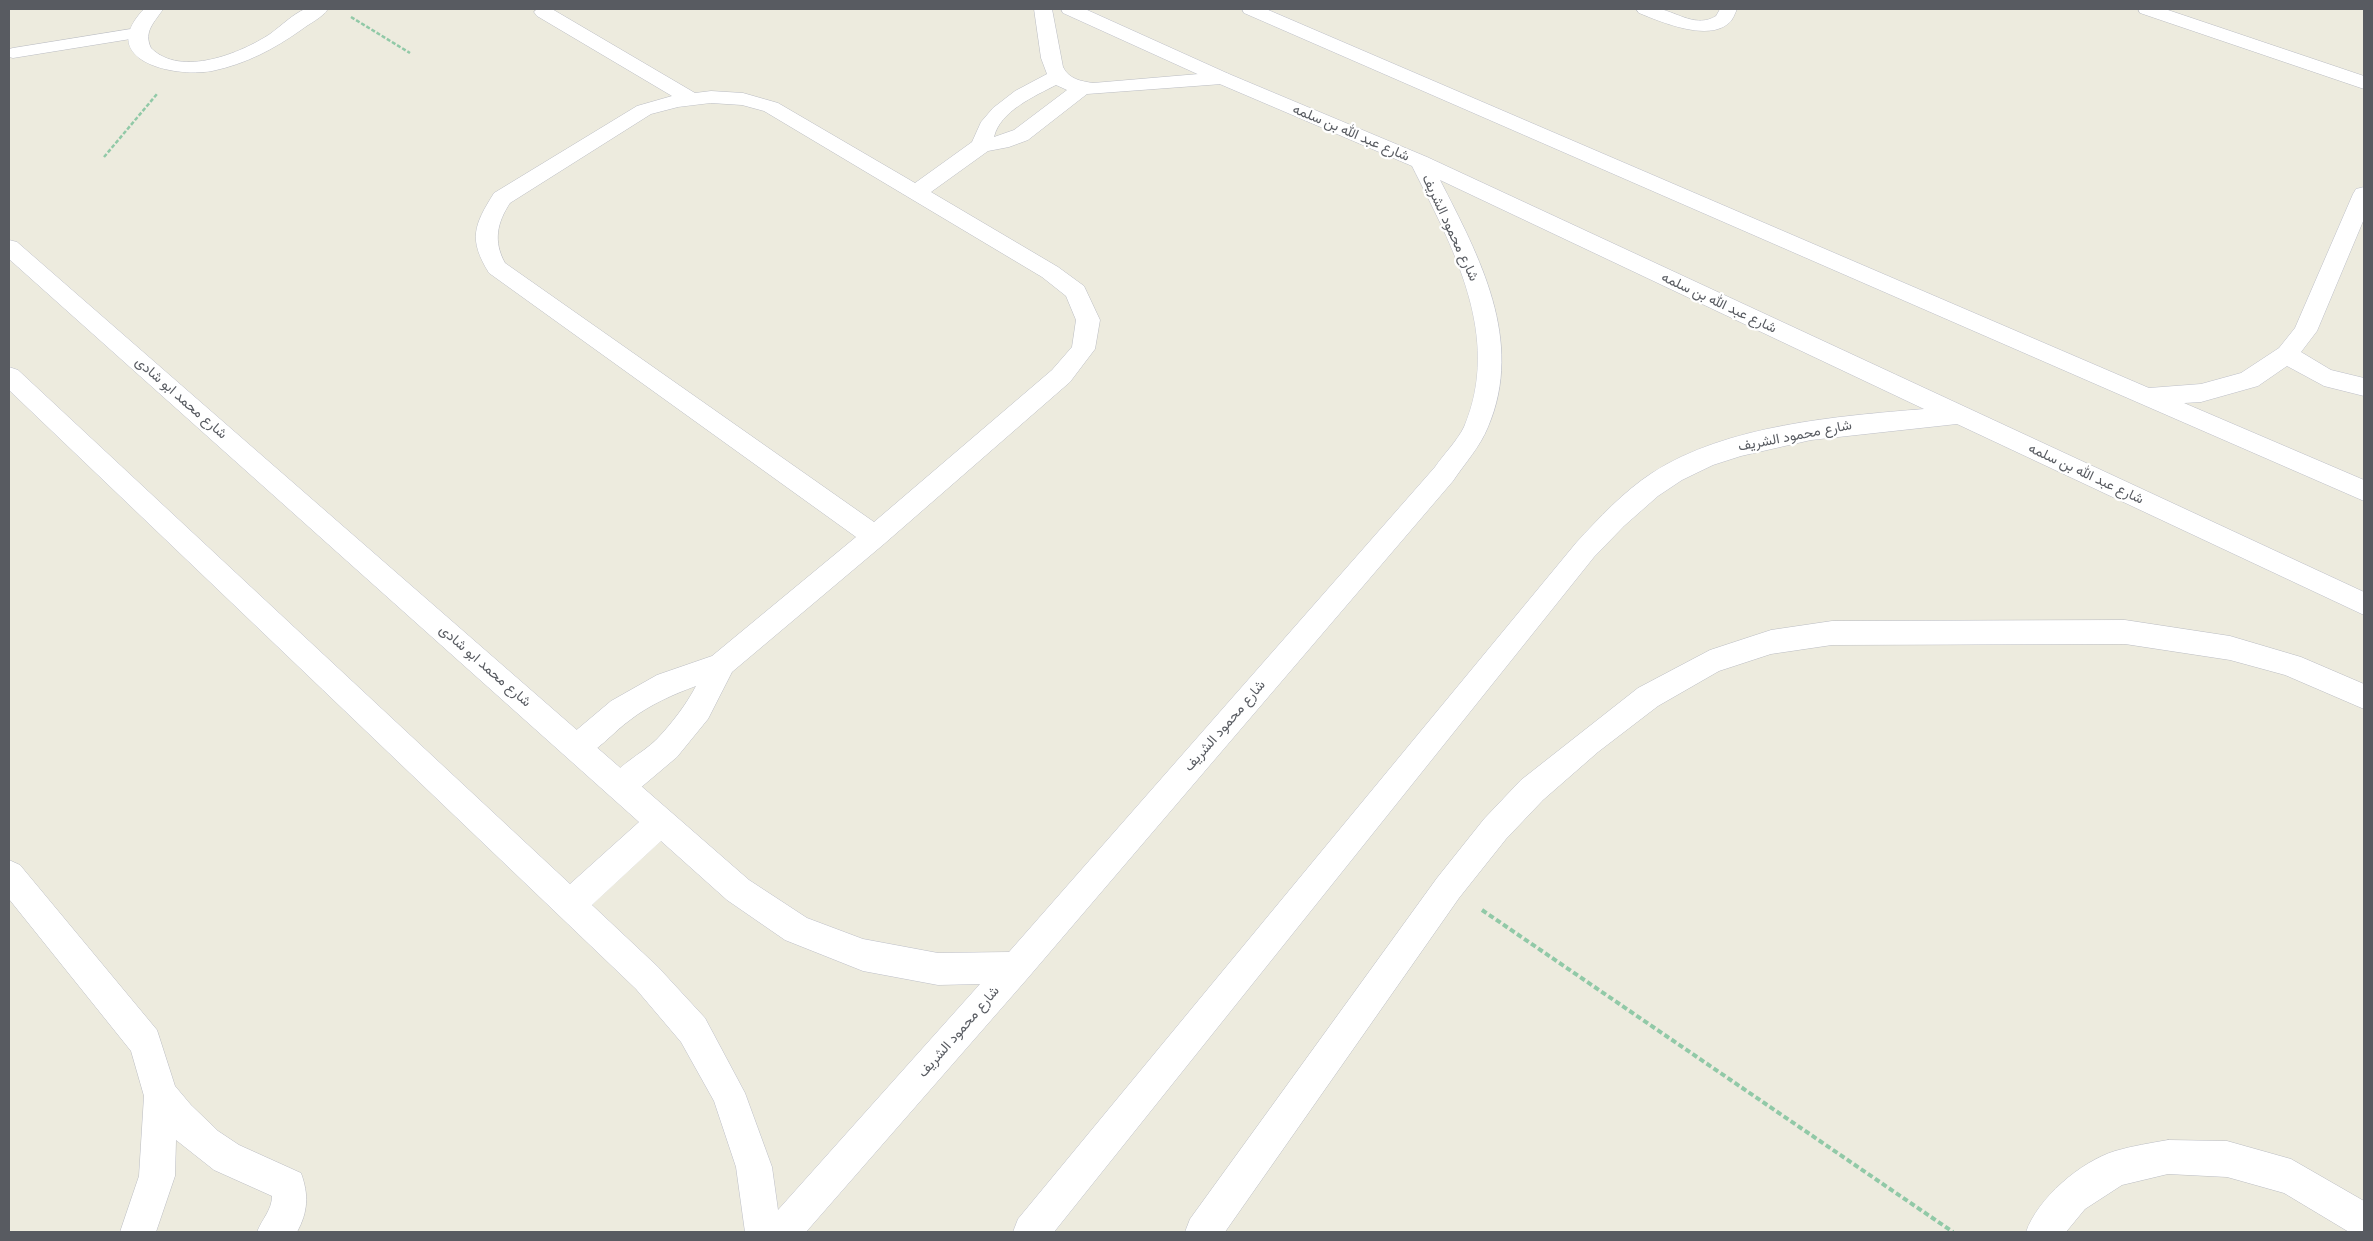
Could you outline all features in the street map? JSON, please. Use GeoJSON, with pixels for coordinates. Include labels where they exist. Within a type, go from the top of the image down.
{"type":"FeatureCollection","features":[{"type":"Feature","properties":{"kind":"street"},"geometry":{"type":"LineString","coordinates":[[154,9],[139,25],[137,32],[138,44],[148,56],[161,63],[180,66],[206,66],[258,51],[319,9]]}},
{"type":"Feature","properties":{"kind":"street"},"geometry":{"type":"LineString","coordinates":[[1042,9],[1053,70],[1057,76],[1071,86],[1104,88],[1222,78]]}},
{"type":"Feature","properties":{"kind":"street","name":"شارع عبد الله بن سلمه"},"geometry":{"type":"LineString","coordinates":[[1070,9],[1222,78],[1420,162],[2364,604]]}},
{"type":"Feature","properties":{"kind":"street"},"geometry":{"type":"LineString","coordinates":[[1251,9],[2364,491]]}},
{"type":"Feature","properties":{"kind":"street"},"geometry":{"type":"LineString","coordinates":[[2147,9],[2364,83]]}},
{"type":"Feature","properties":{"kind":"street"},"geometry":{"type":"LineString","coordinates":[[544,12],[691,99]]}},
{"type":"Feature","properties":{"kind":"street"},"geometry":{"type":"LineString","coordinates":[[982,145],[983,133],[989,122],[1014,101],[1057,76]]}},
{"type":"Feature","properties":{"kind":"street"},"geometry":{"type":"LineString","coordinates":[[917,192],[982,145],[1002,142],[1021,135],[1082,88]]}},
{"type":"Feature","properties":{"kind":"street"},"geometry":{"type":"LineString","coordinates":[[577,747],[620,710],[667,684],[722,664],[875,537],[1061,376],[1083,349],[1088,320],[1076,292],[1050,272],[771,107],[743,99],[711,97],[677,100],[644,110],[502,198],[490,217],[485,235],[488,252],[498,268],[875,537]]}},
{"type":"Feature","properties":{"kind":"street","name":"شارع محمود الشريف"},"geometry":{"type":"LineString","coordinates":[[782,1232],[1016,968],[1444,474],[1476,428],[1490,384],[1491,340],[1483,302],[1468,258],[1420,162]]}},
{"type":"Feature","properties":{"kind":"street"},"geometry":{"type":"LineString","coordinates":[[2146,396],[2201,393],[2249,380],[2287,354],[2306,331],[2364,194]]}},
{"type":"Feature","properties":{"kind":"street","name":"شارع محمد ابو شادى"},"geometry":{"type":"LineString","coordinates":[[9,247],[738,890],[796,929],[872,957],[938,968],[1016,968]]}},
{"type":"Feature","properties":{"kind":"street"},"geometry":{"type":"LineString","coordinates":[[2287,354],[2327,379],[2364,387]]}},
{"type":"Feature","properties":{"kind":"street"},"geometry":{"type":"LineString","coordinates":[[9,376],[647,978],[693,1030],[732,1102],[754,1166],[763,1232]]}},
{"type":"Feature","properties":{"kind":"street","name":"شارع محمود الشريف"},"geometry":{"type":"LineString","coordinates":[[1031,1232],[1578,558],[1621,512],[1672,473],[1721,451],[1847,425],[1958,415]]}},
{"type":"Feature","properties":{"kind":"street"},"geometry":{"type":"LineString","coordinates":[[1202,1232],[1448,888],[1495,829],[1532,790],[1626,714],[1648,697],[1710,662],[1771,642],[1832,632],[2125,632],[2230,648],[2290,665],[2364,697]]}},
{"type":"Feature","properties":{"kind":"street"},"geometry":{"type":"LineString","coordinates":[[621,786],[667,748],[698,710],[722,664]]}},
{"type":"Feature","properties":{"kind":"street"},"geometry":{"type":"LineString","coordinates":[[570,905],[661,821]]}},
{"type":"Feature","properties":{"kind":"street"},"geometry":{"type":"LineString","coordinates":[[9,874],[145,1042],[161,1096],[157,1176],[138,1232]]}},
{"type":"Feature","properties":{"kind":"street"},"geometry":{"type":"LineString","coordinates":[[161,1096],[183,1124],[209,1147],[241,1165],[277,1178],[288,1186],[291,1201],[286,1219],[276,1232]]}},
{"type":"Feature","properties":{"kind":"street"},"geometry":{"type":"LineString","coordinates":[[2044,1232],[2072,1196],[2115,1169],[2168,1156],[2227,1159],[2291,1177],[2364,1221]]}},
{"type":"Feature","properties":{"kind":"lane"},"geometry":{"type":"LineString","coordinates":[[1645,9],[1686,25],[1698,26],[1717,22],[1724,18],[1728,9]]}},
{"type":"Feature","properties":{"kind":"lane"},"geometry":{"type":"LineString","coordinates":[[13,53],[137,32]]}},
{"type":"Feature","properties":{"kind":"path"},"geometry":{"type":"LineString","coordinates":[[346,14],[410,53]]}},
{"type":"Feature","properties":{"kind":"path"},"geometry":{"type":"LineString","coordinates":[[104,157],[180,66]]}},
{"type":"Feature","properties":{"kind":"path"},"geometry":{"type":"LineString","coordinates":[[1448,888],[1953,1232]]}}]}
